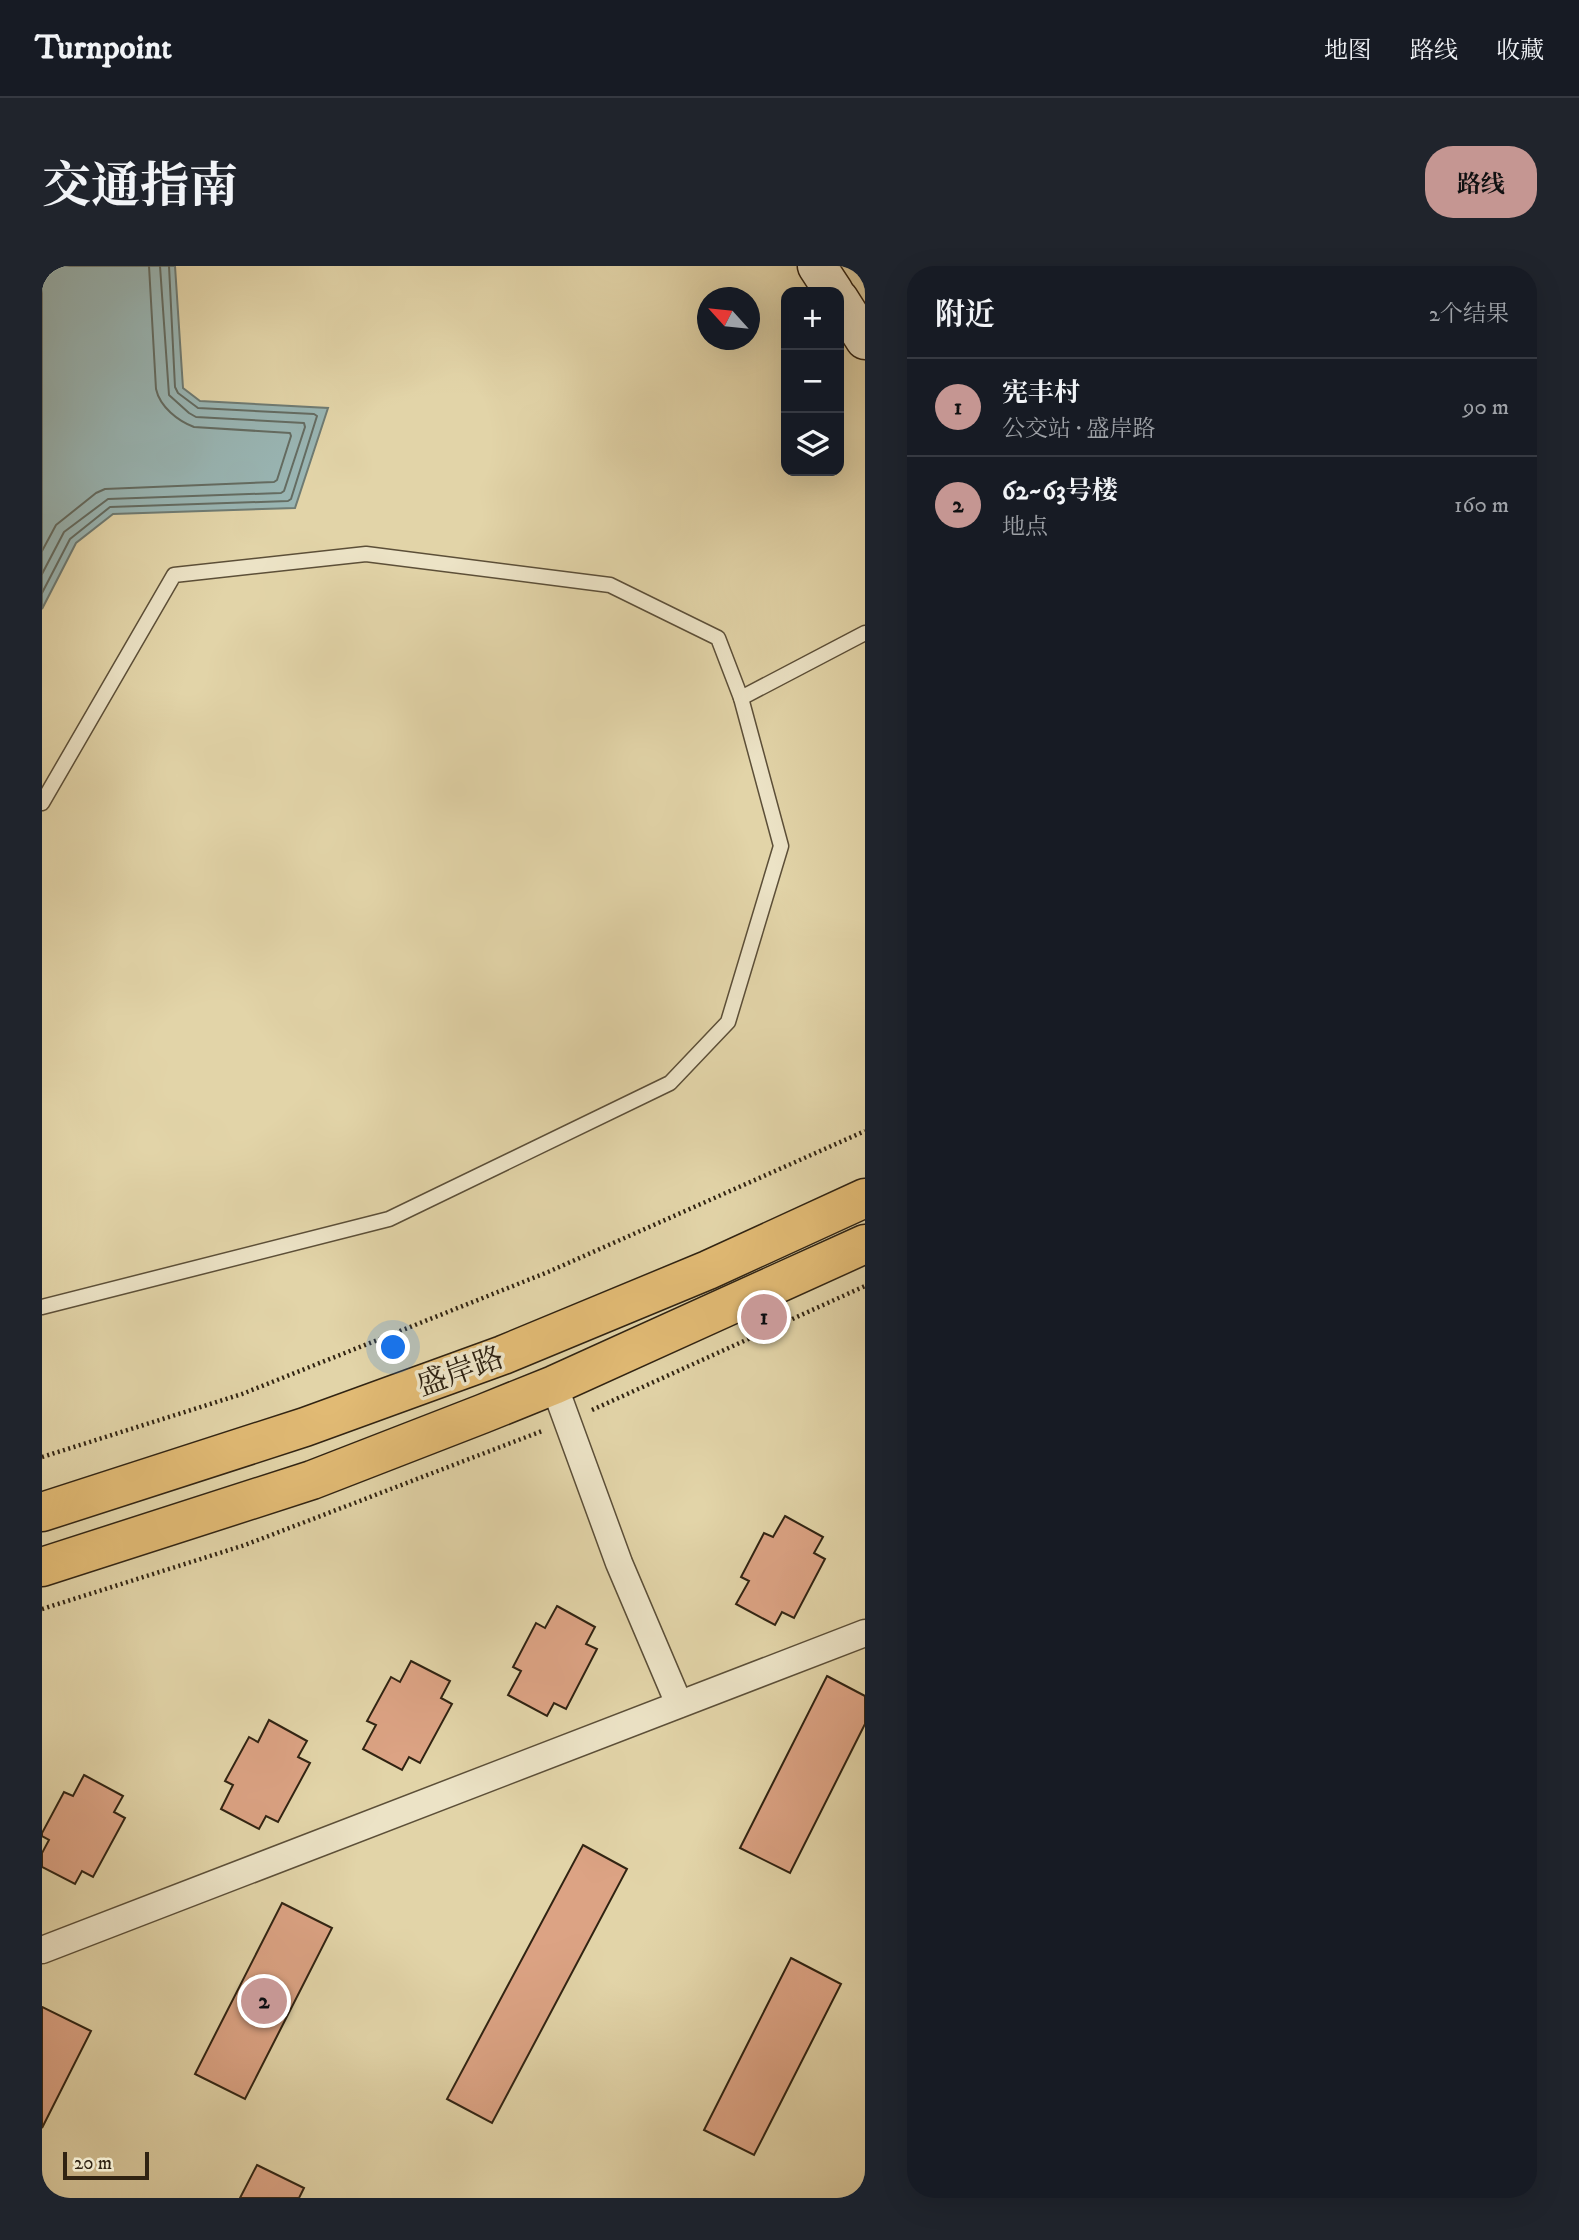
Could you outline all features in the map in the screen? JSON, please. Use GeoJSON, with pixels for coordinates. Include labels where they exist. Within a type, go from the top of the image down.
{"type":"FeatureCollection","features":[{"type":"Feature","properties":{"kind":"main road"},"geometry":{"type":"LineString","coordinates":[[817,266],[831,287]]}},
{"type":"Feature","properties":{"kind":"main road"},"geometry":{"type":"LineString","coordinates":[[844,307],[865,340]]}},
{"type":"Feature","properties":{"kind":"main road","name":"盛岸路"},"geometry":{"type":"LineString","coordinates":[[42,1511],[305,1427],[503,1355],[708,1270],[865,1198]]}},
{"type":"Feature","properties":{"kind":"main road"},"geometry":{"type":"LineString","coordinates":[[42,1567],[312,1479],[554,1385],[865,1244]]}},
{"type":"Feature","properties":{"kind":"street"},"geometry":{"type":"LineString","coordinates":[[554,1385],[619,1563],[679,1704]]}},
{"type":"Feature","properties":{"kind":"street"},"geometry":{"type":"LineString","coordinates":[[42,1950],[865,1633]]}},
{"type":"Feature","properties":{"kind":"lane"},"geometry":{"type":"LineString","coordinates":[[42,803],[174,575],[366,554],[610,585],[718,638],[741,698],[781,846],[728,1022],[670,1083],[389,1219],[42,1307]]}},
{"type":"Feature","properties":{"kind":"lane"},"geometry":{"type":"LineString","coordinates":[[741,698],[865,633]]}},
{"type":"Feature","properties":{"kind":"path"},"geometry":{"type":"LineString","coordinates":[[42,1457],[242,1394],[548,1272],[865,1131]]}},
{"type":"Feature","properties":{"kind":"water"},"geometry":{"type":"Polygon","coordinates":[[[42,266],[175,266],[183,388],[200,401],[328,408],[295,508],[113,514],[76,543],[42,609],[42,266]]]}},
{"type":"Feature","properties":{"kind":"building"},"geometry":{"type":"Polygon","coordinates":[[[785,1516],[823,1537],[814,1553],[825,1559],[794,1618],[782,1612],[775,1625],[736,1604],[749,1581],[741,1577],[764,1533],[773,1537],[785,1516]]]}},
{"type":"Feature","properties":{"kind":"building"},"geometry":{"type":"Polygon","coordinates":[[[557,1606],[595,1627],[586,1644],[597,1649],[566,1709],[554,1703],[547,1716],[508,1695],[521,1671],[513,1667],[536,1623],[545,1628],[557,1606]]]}},
{"type":"Feature","properties":{"kind":"building"},"geometry":{"type":"Polygon","coordinates":[[[411,1661],[450,1681],[441,1698],[452,1704],[420,1763],[409,1757],[402,1770],[363,1749],[376,1725],[367,1721],[391,1677],[400,1682],[411,1661]]]}},
{"type":"Feature","properties":{"kind":"building"},"geometry":{"type":"Polygon","coordinates":[[[827,1676],[865,1696],[865,1724],[790,1873],[740,1848],[827,1676]]]}},
{"type":"Feature","properties":{"kind":"building"},"geometry":{"type":"Polygon","coordinates":[[[269,1720],[307,1741],[298,1757],[310,1763],[278,1822],[266,1816],[259,1829],[221,1809],[233,1785],[225,1781],[249,1737],[258,1742],[269,1720]]]}},
{"type":"Feature","properties":{"kind":"building"},"geometry":{"type":"Polygon","coordinates":[[[84,1775],[123,1796],[114,1812],[125,1818],[93,1877],[82,1871],[75,1884],[42,1867],[42,1853],[49,1840],[42,1836],[42,1833],[64,1792],[73,1796],[84,1775]]]}},
{"type":"Feature","properties":{"kind":"building"},"geometry":{"type":"Polygon","coordinates":[[[583,1845],[627,1869],[492,2123],[447,2099],[583,1845]]]}},
{"type":"Feature","properties":{"kind":"building"},"geometry":{"type":"Polygon","coordinates":[[[282,1903],[332,1928],[245,2099],[195,2074],[282,1903]]]}},
{"type":"Feature","properties":{"kind":"building"},"geometry":{"type":"Polygon","coordinates":[[[791,1958],[841,1984],[754,2155],[704,2130],[791,1958]]]}},
{"type":"Feature","properties":{"kind":"building"},"geometry":{"type":"Polygon","coordinates":[[[42,2007],[91,2031],[42,2128],[42,2007]]]}},
{"type":"Feature","properties":{"kind":"building"},"geometry":{"type":"Polygon","coordinates":[[[257,2165],[304,2188],[299,2198],[240,2198],[257,2165]]]}},
{"type":"Feature","properties":{"kind":"place","name":"宪丰村"},"geometry":{"type":"Point","coordinates":[764,1317]}},
{"type":"Feature","properties":{"kind":"place","name":"62~63号楼"},"geometry":{"type":"Point","coordinates":[264,2001]}}]}
